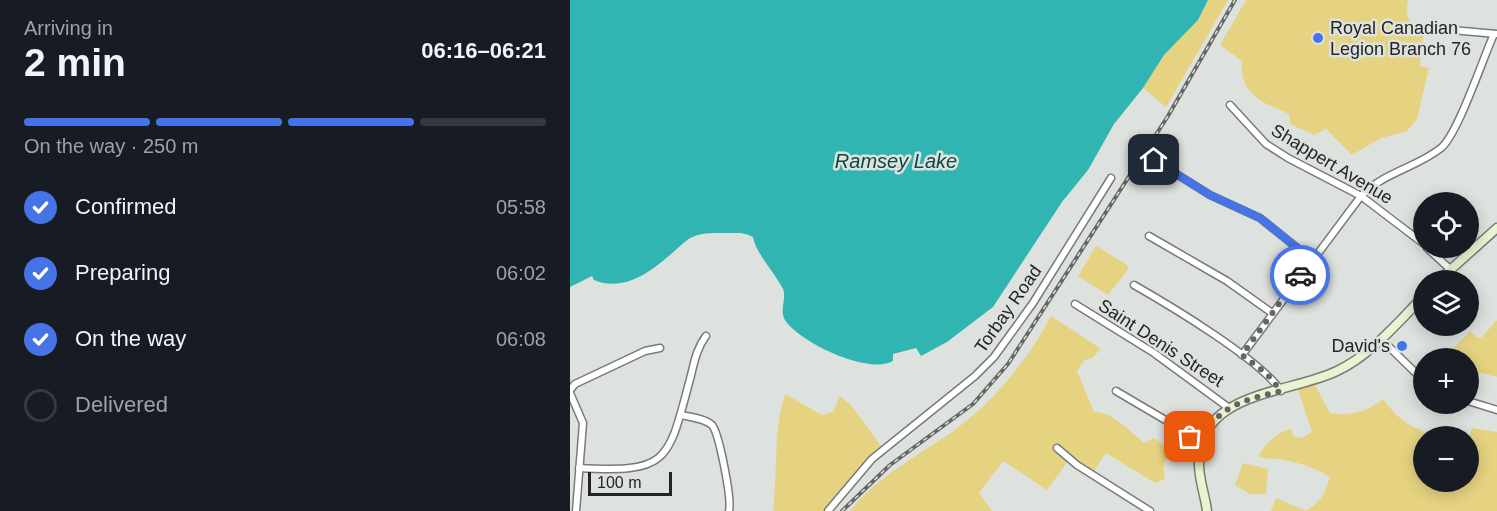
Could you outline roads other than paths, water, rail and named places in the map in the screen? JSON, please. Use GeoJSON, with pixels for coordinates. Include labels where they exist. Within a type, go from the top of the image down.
{"type":"FeatureCollection","features":[{"type":"Feature","properties":{"kind":"main road"},"geometry":{"type":"LineString","coordinates":[[1450,269],[1497,228]]}},
{"type":"Feature","properties":{"kind":"main road"},"geometry":{"type":"LineString","coordinates":[[1207,511],[1199,466],[1202,441],[1213,420],[1229,408],[1247,400],[1281,391],[1344,368],[1381,339],[1413,307]]}},
{"type":"Feature","properties":{"kind":"street"},"geometry":{"type":"LineString","coordinates":[[1242,355],[1311,259],[1361,196],[1375,183],[1428,156],[1448,142],[1496,34],[1429,28]]}},
{"type":"Feature","properties":{"kind":"street","name":"Shappert Avenue"},"geometry":{"type":"LineString","coordinates":[[1230,105],[1266,144],[1361,196],[1413,236]]}},
{"type":"Feature","properties":{"kind":"street"},"geometry":{"type":"LineString","coordinates":[[1154,160],[1210,195],[1260,218],[1311,259]]}},
{"type":"Feature","properties":{"kind":"street","name":"Torbay Road"},"geometry":{"type":"LineString","coordinates":[[828,511],[872,459],[961,388],[994,357],[1033,303],[1111,178]]}},
{"type":"Feature","properties":{"kind":"street"},"geometry":{"type":"LineString","coordinates":[[1149,236],[1227,281],[1272,314]]}},
{"type":"Feature","properties":{"kind":"street"},"geometry":{"type":"LineString","coordinates":[[1438,258],[1450,269]]}},
{"type":"Feature","properties":{"kind":"street"},"geometry":{"type":"LineString","coordinates":[[1134,285],[1242,355],[1267,374],[1281,391]]}},
{"type":"Feature","properties":{"kind":"street","name":"Saint Denis Street"},"geometry":{"type":"LineString","coordinates":[[1075,304],[1154,353],[1229,408]]}},
{"type":"Feature","properties":{"kind":"street"},"geometry":{"type":"LineString","coordinates":[[579,468],[627,470],[646,466],[669,447],[681,415],[697,350],[706,336]]}},
{"type":"Feature","properties":{"kind":"street"},"geometry":{"type":"LineString","coordinates":[[1381,339],[1413,370]]}},
{"type":"Feature","properties":{"kind":"street"},"geometry":{"type":"LineString","coordinates":[[576,511],[583,423],[570,392],[575,384],[636,355],[660,348]]}},
{"type":"Feature","properties":{"kind":"street"},"geometry":{"type":"LineString","coordinates":[[1116,391],[1202,441]]}},
{"type":"Feature","properties":{"kind":"street"},"geometry":{"type":"LineString","coordinates":[[1479,404],[1497,410]]}},
{"type":"Feature","properties":{"kind":"street"},"geometry":{"type":"LineString","coordinates":[[681,415],[706,421],[714,428],[730,492],[729,511]]}},
{"type":"Feature","properties":{"kind":"street"},"geometry":{"type":"LineString","coordinates":[[1057,448],[1077,465],[1150,511]]}},
{"type":"Feature","properties":{"kind":"water","name":"Ramsey Lake"},"geometry":{"type":"Polygon","coordinates":[[[570,0],[1208,0],[1198,20],[1164,55],[1143,88],[1114,124],[1088,170],[1062,202],[993,307],[947,342],[921,356],[916,348],[893,354],[893,361],[868,364],[819,347],[793,329],[783,316],[783,289],[757,249],[753,237],[747,234],[711,233],[695,236],[656,267],[633,280],[608,283],[594,280],[592,276],[570,287],[570,0]]]}},
{"type":"Feature","properties":{"kind":"railway"},"geometry":{"type":"LineString","coordinates":[[842,511],[890,465],[973,404],[1008,364],[1168,116],[1235,0]]}},
{"type":"Feature","properties":{"kind":"place","name":"Royal Canadian Legion Branch 76"},"geometry":{"type":"Point","coordinates":[1318,38]}},
{"type":"Feature","properties":{"kind":"place","name":"David's"},"geometry":{"type":"Point","coordinates":[1402,346]}}]}
